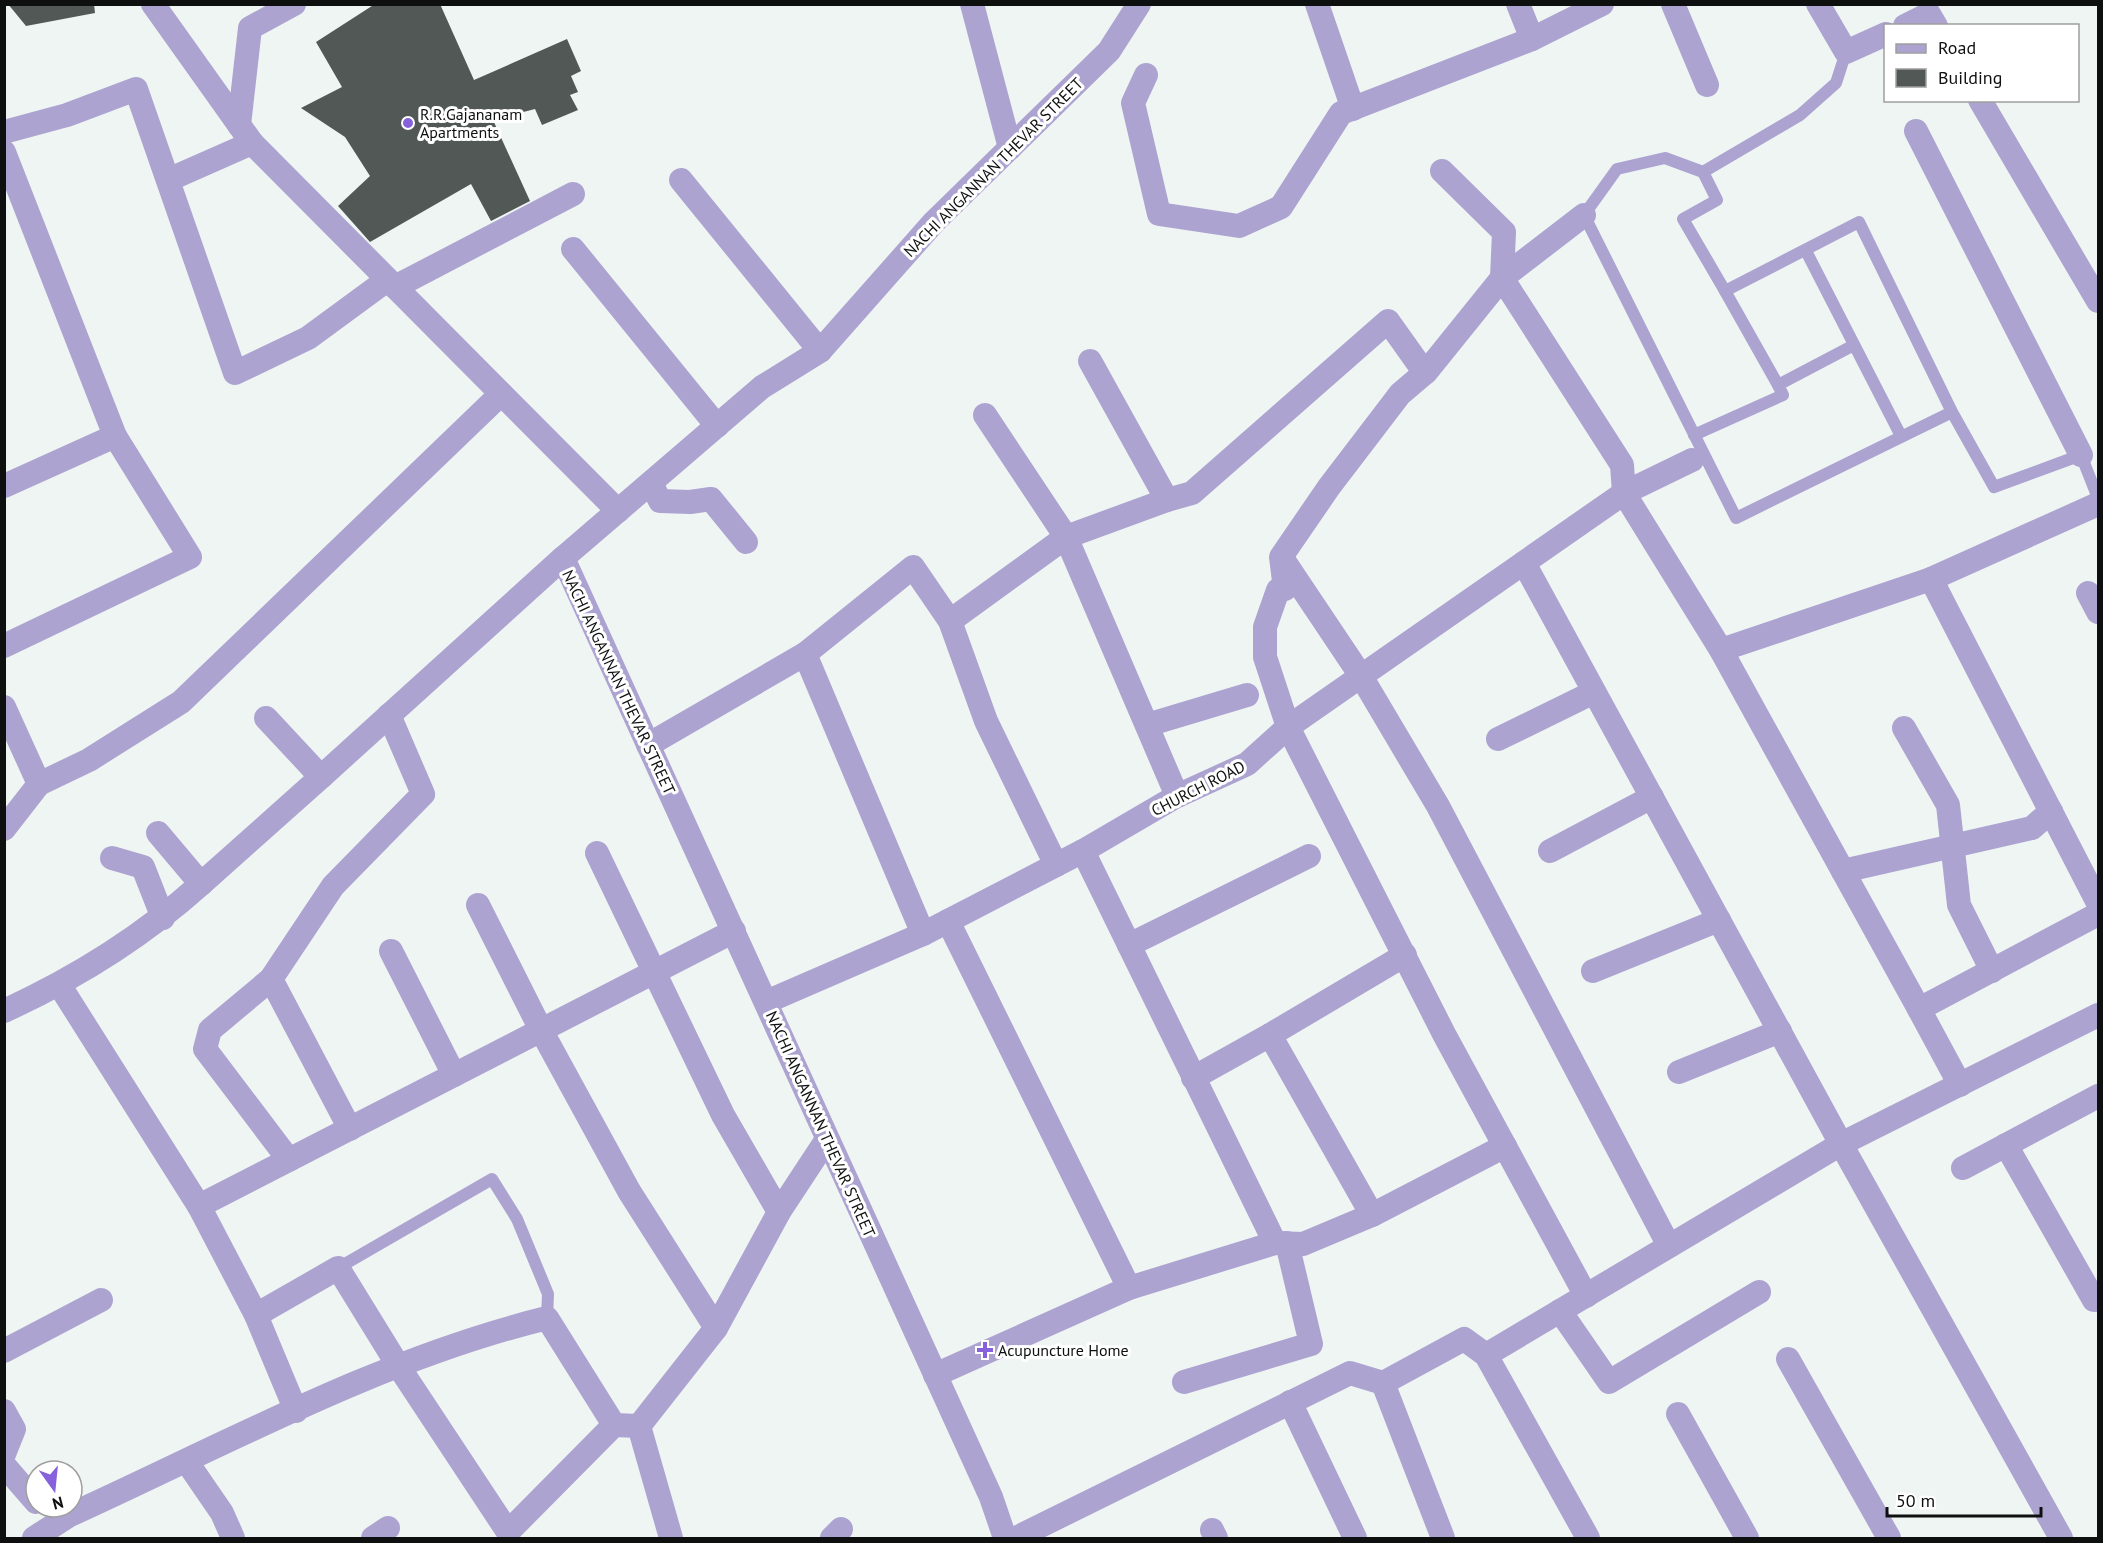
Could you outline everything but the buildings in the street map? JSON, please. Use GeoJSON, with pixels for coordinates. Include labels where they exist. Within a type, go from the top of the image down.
{"type":"FeatureCollection","features":[{"type":"Feature","properties":{"kind":"street"},"geometry":{"type":"LineString","coordinates":[[153,4],[245,134],[618,511]]}},
{"type":"Feature","properties":{"kind":"street"},"geometry":{"type":"LineString","coordinates":[[245,134],[250,28],[294,4]]}},
{"type":"Feature","properties":{"kind":"street"},"geometry":{"type":"LineString","coordinates":[[972,4],[1010,148]]}},
{"type":"Feature","properties":{"kind":"street","name":"NACHI ANGANNAN THEVAR STREET"},"geometry":{"type":"LineString","coordinates":[[1005,1539],[991,1497],[562,558],[762,387],[820,351],[934,222],[1109,51],[1140,4]]}},
{"type":"Feature","properties":{"kind":"street"},"geometry":{"type":"LineString","coordinates":[[1317,4],[1353,109]]}},
{"type":"Feature","properties":{"kind":"street"},"geometry":{"type":"LineString","coordinates":[[1518,4],[1532,39]]}},
{"type":"Feature","properties":{"kind":"street"},"geometry":{"type":"LineString","coordinates":[[1146,75],[1133,104],[1159,214],[1239,226],[1281,207],[1341,113],[1532,39],[1602,4]]}},
{"type":"Feature","properties":{"kind":"street"},"geometry":{"type":"LineString","coordinates":[[1673,4],[1707,85]]}},
{"type":"Feature","properties":{"kind":"street"},"geometry":{"type":"LineString","coordinates":[[1818,4],[1846,52],[1884,35]]}},
{"type":"Feature","properties":{"kind":"street"},"geometry":{"type":"LineString","coordinates":[[1909,24],[1929,14],[1935,24]]}},
{"type":"Feature","properties":{"kind":"street"},"geometry":{"type":"LineString","coordinates":[[4,132],[67,115],[136,89],[235,373],[308,338],[391,284],[573,194]]}},
{"type":"Feature","properties":{"kind":"street"},"geometry":{"type":"LineString","coordinates":[[1981,102],[2098,301]]}},
{"type":"Feature","properties":{"kind":"street"},"geometry":{"type":"LineString","coordinates":[[1916,131],[2081,455]]}},
{"type":"Feature","properties":{"kind":"street"},"geometry":{"type":"LineString","coordinates":[[168,180],[245,134]]}},
{"type":"Feature","properties":{"kind":"street"},"geometry":{"type":"LineString","coordinates":[[4,152],[115,436],[190,557],[4,646]]}},
{"type":"Feature","properties":{"kind":"street"},"geometry":{"type":"LineString","coordinates":[[1442,171],[1504,232],[1502,278],[1622,465],[1623,493],[1721,650],[1960,1085]]}},
{"type":"Feature","properties":{"kind":"street"},"geometry":{"type":"LineString","coordinates":[[681,180],[820,351]]}},
{"type":"Feature","properties":{"kind":"street"},"geometry":{"type":"LineString","coordinates":[[1584,215],[1502,278],[1425,373],[1400,394],[1329,487],[1281,557],[1285,589],[1278,590],[1265,627],[1265,657],[1288,728],[1505,1146],[1586,1296]]}},
{"type":"Feature","properties":{"kind":"street"},"geometry":{"type":"LineString","coordinates":[[573,249],[717,426]]}},
{"type":"Feature","properties":{"kind":"street"},"geometry":{"type":"LineString","coordinates":[[950,621],[1066,537],[1192,493],[1388,321],[1425,373]]}},
{"type":"Feature","properties":{"kind":"street"},"geometry":{"type":"LineString","coordinates":[[1089,361],[1167,500]]}},
{"type":"Feature","properties":{"kind":"street"},"geometry":{"type":"LineString","coordinates":[[4,830],[39,784],[89,760],[181,702],[501,394]]}},
{"type":"Feature","properties":{"kind":"street"},"geometry":{"type":"LineString","coordinates":[[985,415],[1066,537],[1177,796]]}},
{"type":"Feature","properties":{"kind":"street"},"geometry":{"type":"LineString","coordinates":[[4,486],[115,436]]}},
{"type":"Feature","properties":{"kind":"street","name":"CHURCH ROAD"},"geometry":{"type":"LineString","coordinates":[[766,1002],[923,934],[1083,851],[1177,796],[1247,764],[1288,728],[1623,493],[1697,456]]}},
{"type":"Feature","properties":{"kind":"street"},"geometry":{"type":"LineString","coordinates":[[651,483],[660,501],[690,502],[711,499],[746,542]]}},
{"type":"Feature","properties":{"kind":"street"},"geometry":{"type":"LineString","coordinates":[[1721,650],[1931,579],[2098,504]]}},
{"type":"Feature","properties":{"kind":"street"},"geometry":{"type":"LineString","coordinates":[[1281,557],[1361,676],[1438,806],[1669,1246]]}},
{"type":"Feature","properties":{"kind":"street"},"geometry":{"type":"LineString","coordinates":[[4,1011],[60,986],[163,918],[562,558]]}},
{"type":"Feature","properties":{"kind":"street"},"geometry":{"type":"LineString","coordinates":[[1524,563],[1841,1144],[2061,1539]]}},
{"type":"Feature","properties":{"kind":"street"},"geometry":{"type":"LineString","coordinates":[[648,745],[805,654],[913,567],[950,621],[986,721],[1056,865]]}},
{"type":"Feature","properties":{"kind":"street"},"geometry":{"type":"LineString","coordinates":[[1931,579],[2098,903]]}},
{"type":"Feature","properties":{"kind":"street"},"geometry":{"type":"LineString","coordinates":[[805,654],[923,934]]}},
{"type":"Feature","properties":{"kind":"street"},"geometry":{"type":"LineString","coordinates":[[1498,739],[1594,692]]}},
{"type":"Feature","properties":{"kind":"street"},"geometry":{"type":"LineString","coordinates":[[1147,725],[1247,695]]}},
{"type":"Feature","properties":{"kind":"street"},"geometry":{"type":"LineString","coordinates":[[4,706],[39,784]]}},
{"type":"Feature","properties":{"kind":"street"},"geometry":{"type":"LineString","coordinates":[[289,1160],[205,1049],[210,1030],[271,980],[333,886],[423,794],[389,715]]}},
{"type":"Feature","properties":{"kind":"street"},"geometry":{"type":"LineString","coordinates":[[266,718],[321,777]]}},
{"type":"Feature","properties":{"kind":"street"},"geometry":{"type":"LineString","coordinates":[[1904,729],[1948,805],[1959,905],[1992,971]]}},
{"type":"Feature","properties":{"kind":"street"},"geometry":{"type":"LineString","coordinates":[[1550,851],[1652,797]]}},
{"type":"Feature","properties":{"kind":"street"},"geometry":{"type":"LineString","coordinates":[[1843,871],[2032,828],[2051,811]]}},
{"type":"Feature","properties":{"kind":"street"},"geometry":{"type":"LineString","coordinates":[[158,833],[201,884]]}},
{"type":"Feature","properties":{"kind":"street"},"geometry":{"type":"LineString","coordinates":[[1083,851],[1193,1078],[1281,1243],[1311,1344],[1184,1382]]}},
{"type":"Feature","properties":{"kind":"street"},"geometry":{"type":"LineString","coordinates":[[597,853],[723,1115],[779,1212]]}},
{"type":"Feature","properties":{"kind":"street"},"geometry":{"type":"LineString","coordinates":[[1129,945],[1309,856]]}},
{"type":"Feature","properties":{"kind":"street"},"geometry":{"type":"LineString","coordinates":[[112,858],[143,867],[163,918]]}},
{"type":"Feature","properties":{"kind":"street"},"geometry":{"type":"LineString","coordinates":[[478,905],[541,1030],[629,1191],[716,1328]]}},
{"type":"Feature","properties":{"kind":"street"},"geometry":{"type":"LineString","coordinates":[[1919,1009],[2098,914]]}},
{"type":"Feature","properties":{"kind":"street"},"geometry":{"type":"LineString","coordinates":[[1593,971],[1719,920]]}},
{"type":"Feature","properties":{"kind":"street"},"geometry":{"type":"LineString","coordinates":[[948,921],[1129,1288]]}},
{"type":"Feature","properties":{"kind":"street"},"geometry":{"type":"LineString","coordinates":[[199,1206],[734,931]]}},
{"type":"Feature","properties":{"kind":"street"},"geometry":{"type":"LineString","coordinates":[[391,951],[454,1075]]}},
{"type":"Feature","properties":{"kind":"street"},"geometry":{"type":"LineString","coordinates":[[1193,1078],[1405,955]]}},
{"type":"Feature","properties":{"kind":"street"},"geometry":{"type":"LineString","coordinates":[[271,980],[350,1129]]}},
{"type":"Feature","properties":{"kind":"street"},"geometry":{"type":"LineString","coordinates":[[60,986],[199,1206],[256,1315],[296,1411]]}},
{"type":"Feature","properties":{"kind":"street"},"geometry":{"type":"LineString","coordinates":[[1486,1355],[1841,1144],[2098,1015]]}},
{"type":"Feature","properties":{"kind":"street"},"geometry":{"type":"LineString","coordinates":[[1679,1072],[1780,1031]]}},
{"type":"Feature","properties":{"kind":"street"},"geometry":{"type":"LineString","coordinates":[[1269,1035],[1372,1215]]}},
{"type":"Feature","properties":{"kind":"street"},"geometry":{"type":"LineString","coordinates":[[1963,1168],[2098,1095]]}},
{"type":"Feature","properties":{"kind":"street"},"geometry":{"type":"LineString","coordinates":[[639,1426],[716,1328],[779,1212],[827,1139]]}},
{"type":"Feature","properties":{"kind":"street"},"geometry":{"type":"LineString","coordinates":[[2006,1145],[2097,1302]]}},
{"type":"Feature","properties":{"kind":"street"},"geometry":{"type":"LineString","coordinates":[[935,1375],[1129,1288],[1281,1243],[1303,1244],[1372,1215],[1505,1146]]}},
{"type":"Feature","properties":{"kind":"street"},"geometry":{"type":"LineString","coordinates":[[256,1315],[338,1268],[505,1535],[614,1425],[639,1426]]}},
{"type":"Feature","properties":{"kind":"street"},"geometry":{"type":"LineString","coordinates":[[1560,1311],[1609,1382],[1759,1292]]}},
{"type":"Feature","properties":{"kind":"street"},"geometry":{"type":"LineString","coordinates":[[4,1351],[101,1299]]}},
{"type":"Feature","properties":{"kind":"street"},"geometry":{"type":"LineString","coordinates":[[84,1509],[342,1388],[498,1330],[547,1318],[614,1425]]}},
{"type":"Feature","properties":{"kind":"street"},"geometry":{"type":"LineString","coordinates":[[1016,1539],[1350,1372],[1383,1383],[1464,1340],[1486,1355],[1588,1539]]}},
{"type":"Feature","properties":{"kind":"street"},"geometry":{"type":"LineString","coordinates":[[1788,1359],[1888,1539]]}},
{"type":"Feature","properties":{"kind":"street"},"geometry":{"type":"LineString","coordinates":[[1383,1383],[1443,1539]]}},
{"type":"Feature","properties":{"kind":"street"},"geometry":{"type":"LineString","coordinates":[[1290,1402],[1355,1539]]}},
{"type":"Feature","properties":{"kind":"street"},"geometry":{"type":"LineString","coordinates":[[4,1411],[14,1429],[4,1454]]}},
{"type":"Feature","properties":{"kind":"street"},"geometry":{"type":"LineString","coordinates":[[1678,1414],[1747,1539]]}},
{"type":"Feature","properties":{"kind":"street"},"geometry":{"type":"LineString","coordinates":[[639,1426],[671,1539]]}},
{"type":"Feature","properties":{"kind":"street"},"geometry":{"type":"LineString","coordinates":[[187,1462],[222,1513],[233,1539]]}},
{"type":"Feature","properties":{"kind":"street"},"geometry":{"type":"LineString","coordinates":[[4,1465],[24,1488]]}},
{"type":"Feature","properties":{"kind":"street"},"geometry":{"type":"LineString","coordinates":[[34,1539],[46,1519]]}},
{"type":"Feature","properties":{"kind":"lane"},"geometry":{"type":"LineString","coordinates":[[1703,172],[1800,115],[1836,83],[1846,52]]}},
{"type":"Feature","properties":{"kind":"lane"},"geometry":{"type":"LineString","coordinates":[[1694,435],[1782,395],[1683,219],[1717,200],[1703,172],[1665,158],[1617,169],[1584,215],[1694,435],[1697,456],[1736,518],[1952,412]]}},
{"type":"Feature","properties":{"kind":"lane"},"geometry":{"type":"LineString","coordinates":[[1725,291],[1859,222],[1952,412],[1994,487],[2081,455],[2098,498]]}},
{"type":"Feature","properties":{"kind":"lane"},"geometry":{"type":"LineString","coordinates":[[1806,251],[1901,436]]}},
{"type":"Feature","properties":{"kind":"lane"},"geometry":{"type":"LineString","coordinates":[[1778,385],[1854,345]]}},
{"type":"Feature","properties":{"kind":"lane"},"geometry":{"type":"LineString","coordinates":[[338,1268],[492,1179],[517,1219],[548,1294],[547,1318]]}},
{"type":"Feature","properties":{"kind":"place","name":"R.R.Gajananam Apartments"},"geometry":{"type":"Point","coordinates":[408,123]}},
{"type":"Feature","properties":{"kind":"place","name":"Acupuncture Home"},"geometry":{"type":"Point","coordinates":[985,1350]}}]}
